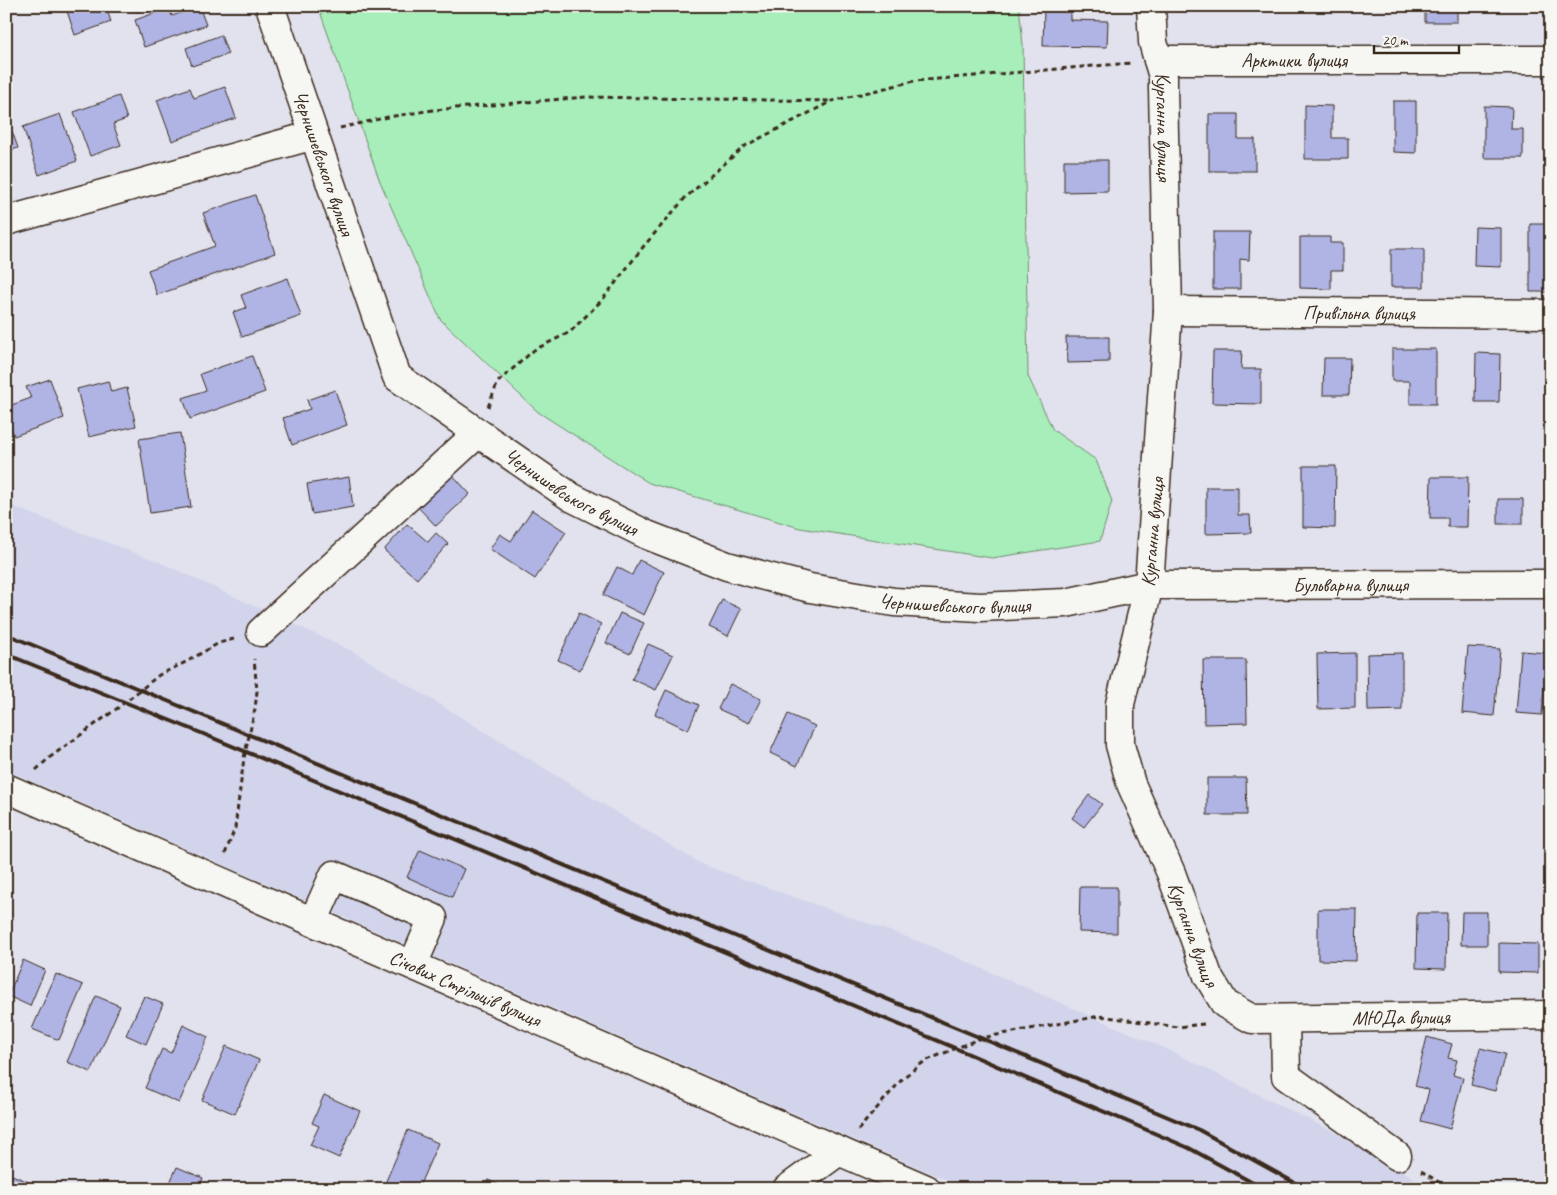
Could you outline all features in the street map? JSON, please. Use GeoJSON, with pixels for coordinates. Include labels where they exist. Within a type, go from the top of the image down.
{"type":"FeatureCollection","features":[{"type":"Feature","properties":{"kind":"street","name":"Чернишевського вулиця"},"geometry":{"type":"LineString","coordinates":[[270,6],[397,377],[571,497],[647,535],[727,566],[810,588],[894,602],[980,607],[1066,604],[1149,585]]}},
{"type":"Feature","properties":{"kind":"street","name":"Курганна вулиця"},"geometry":{"type":"LineString","coordinates":[[1151,6],[1153,42],[1163,77],[1164,90],[1168,311],[1149,585],[1120,704],[1120,745],[1131,784],[1171,873],[1208,976],[1225,1004],[1252,1019]]}},
{"type":"Feature","properties":{"kind":"street","name":"Арктики вулиця"},"geometry":{"type":"LineString","coordinates":[[1158,60],[1551,60]]}},
{"type":"Feature","properties":{"kind":"street"},"geometry":{"type":"LineString","coordinates":[[6,221],[314,135]]}},
{"type":"Feature","properties":{"kind":"street","name":"Привільна вулиця"},"geometry":{"type":"LineString","coordinates":[[1168,311],[1551,314]]}},
{"type":"Feature","properties":{"kind":"street"},"geometry":{"type":"LineString","coordinates":[[261,632],[478,433]]}},
{"type":"Feature","properties":{"kind":"street","name":"Бульварна вулиця"},"geometry":{"type":"LineString","coordinates":[[1149,585],[1551,584]]}},
{"type":"Feature","properties":{"kind":"street","name":"Січових Стрільців вулиця"},"geometry":{"type":"LineString","coordinates":[[10,790],[926,1189]]}},
{"type":"Feature","properties":{"kind":"street"},"geometry":{"type":"LineString","coordinates":[[313,922],[334,875],[433,918],[413,965]]}},
{"type":"Feature","properties":{"kind":"street","name":"МЮДа вулиця"},"geometry":{"type":"LineString","coordinates":[[1252,1019],[1551,1015]]}},
{"type":"Feature","properties":{"kind":"street"},"geometry":{"type":"LineString","coordinates":[[1285,1019],[1286,1076],[1398,1156]]}},
{"type":"Feature","properties":{"kind":"street"},"geometry":{"type":"LineString","coordinates":[[787,1189],[839,1151]]}},
{"type":"Feature","properties":{"kind":"path"},"geometry":{"type":"LineString","coordinates":[[478,433],[498,382],[534,350],[570,332],[603,299],[643,246],[685,198],[745,146],[832,101],[914,80],[1158,60]]}},
{"type":"Feature","properties":{"kind":"path"},"geometry":{"type":"LineString","coordinates":[[314,135],[388,117],[433,110],[586,98],[832,101]]}},
{"type":"Feature","properties":{"kind":"path"},"geometry":{"type":"LineString","coordinates":[[10,790],[49,758],[159,675],[219,643],[261,632],[254,658],[257,691],[256,709],[244,758],[234,828],[215,879]]}},
{"type":"Feature","properties":{"kind":"path"},"geometry":{"type":"LineString","coordinates":[[839,1151],[904,1077],[925,1061],[981,1038],[1100,1016],[1178,1027],[1205,1024]]}},
{"type":"Feature","properties":{"kind":"path"},"geometry":{"type":"LineString","coordinates":[[1398,1156],[1450,1189]]}},
{"type":"Feature","properties":{"kind":"shaded area"},"geometry":{"type":"Polygon","coordinates":[[[6,504],[159,562],[354,652],[701,864],[926,944],[1171,1051],[1344,1137],[1433,1189],[968,1189],[6,770],[6,504]]]}},
{"type":"Feature","properties":{"kind":"green space"},"geometry":{"type":"Polygon","coordinates":[[[318,6],[1019,6],[1023,45],[1028,376],[1053,430],[1096,460],[1112,501],[1100,541],[992,558],[800,528],[649,483],[538,412],[440,319],[379,179],[318,6]]]}},
{"type":"Feature","properties":{"kind":"building"},"geometry":{"type":"Polygon","coordinates":[[[80,6],[106,6],[111,22],[75,35],[67,11],[80,6]]]}},
{"type":"Feature","properties":{"kind":"building"},"geometry":{"type":"Polygon","coordinates":[[[134,6],[152,6],[136,12],[134,6]]]}},
{"type":"Feature","properties":{"kind":"building"},"geometry":{"type":"Polygon","coordinates":[[[199,6],[206,25],[144,47],[135,20],[169,8],[172,16],[199,6]]]}},
{"type":"Feature","properties":{"kind":"building"},"geometry":{"type":"Polygon","coordinates":[[[1425,6],[1457,6],[1457,22],[1425,22],[1425,6]]]}},
{"type":"Feature","properties":{"kind":"building"},"geometry":{"type":"Polygon","coordinates":[[[1044,8],[1070,9],[1070,20],[1108,21],[1107,47],[1043,46],[1044,8]]]}},
{"type":"Feature","properties":{"kind":"building"},"geometry":{"type":"Polygon","coordinates":[[[221,35],[228,54],[192,66],[186,48],[221,35]]]}},
{"type":"Feature","properties":{"kind":"building"},"geometry":{"type":"Polygon","coordinates":[[[225,87],[236,118],[172,141],[157,100],[190,88],[194,98],[225,87]]]}},
{"type":"Feature","properties":{"kind":"building"},"geometry":{"type":"Polygon","coordinates":[[[119,96],[127,119],[113,124],[121,145],[90,156],[74,112],[119,96]]]}},
{"type":"Feature","properties":{"kind":"building"},"geometry":{"type":"Polygon","coordinates":[[[1393,101],[1416,101],[1416,153],[1393,152],[1393,101]]]}},
{"type":"Feature","properties":{"kind":"building"},"geometry":{"type":"Polygon","coordinates":[[[1305,105],[1332,106],[1332,138],[1348,138],[1348,159],[1305,159],[1305,105]]]}},
{"type":"Feature","properties":{"kind":"building"},"geometry":{"type":"Polygon","coordinates":[[[1484,106],[1512,107],[1511,129],[1523,129],[1523,158],[1484,158],[1484,106]]]}},
{"type":"Feature","properties":{"kind":"building"},"geometry":{"type":"Polygon","coordinates":[[[60,114],[77,161],[39,175],[23,127],[60,114]]]}},
{"type":"Feature","properties":{"kind":"building"},"geometry":{"type":"Polygon","coordinates":[[[1209,114],[1238,114],[1238,139],[1255,139],[1255,171],[1209,171],[1209,114]]]}},
{"type":"Feature","properties":{"kind":"building"},"geometry":{"type":"Polygon","coordinates":[[[12,131],[18,148],[6,152],[6,133],[12,131]]]}},
{"type":"Feature","properties":{"kind":"building"},"geometry":{"type":"Polygon","coordinates":[[[1064,160],[1108,160],[1108,191],[1064,192],[1064,160]]]}},
{"type":"Feature","properties":{"kind":"building"},"geometry":{"type":"Polygon","coordinates":[[[255,195],[275,253],[157,295],[148,270],[215,246],[203,213],[255,195]]]}},
{"type":"Feature","properties":{"kind":"building"},"geometry":{"type":"Polygon","coordinates":[[[1530,224],[1551,224],[1551,292],[1530,292],[1530,224]]]}},
{"type":"Feature","properties":{"kind":"building"},"geometry":{"type":"Polygon","coordinates":[[[1475,227],[1501,228],[1501,267],[1474,266],[1475,227]]]}},
{"type":"Feature","properties":{"kind":"building"},"geometry":{"type":"Polygon","coordinates":[[[1213,232],[1250,232],[1249,260],[1240,259],[1240,289],[1213,289],[1213,232]]]}},
{"type":"Feature","properties":{"kind":"building"},"geometry":{"type":"Polygon","coordinates":[[[1300,237],[1330,237],[1330,243],[1343,243],[1343,270],[1331,270],[1331,289],[1300,288],[1300,237]]]}},
{"type":"Feature","properties":{"kind":"building"},"geometry":{"type":"Polygon","coordinates":[[[1391,249],[1424,249],[1424,287],[1391,287],[1391,249]]]}},
{"type":"Feature","properties":{"kind":"building"},"geometry":{"type":"Polygon","coordinates":[[[288,278],[301,316],[242,337],[233,312],[246,308],[241,295],[288,278]]]}},
{"type":"Feature","properties":{"kind":"building"},"geometry":{"type":"Polygon","coordinates":[[[1066,337],[1109,337],[1109,362],[1067,363],[1066,337]]]}},
{"type":"Feature","properties":{"kind":"building"},"geometry":{"type":"Polygon","coordinates":[[[1392,349],[1436,349],[1436,404],[1410,404],[1410,381],[1392,381],[1392,349]]]}},
{"type":"Feature","properties":{"kind":"building"},"geometry":{"type":"Polygon","coordinates":[[[1213,351],[1242,351],[1241,369],[1261,369],[1261,404],[1212,403],[1213,351]]]}},
{"type":"Feature","properties":{"kind":"building"},"geometry":{"type":"Polygon","coordinates":[[[1476,353],[1500,354],[1499,402],[1475,402],[1476,353]]]}},
{"type":"Feature","properties":{"kind":"building"},"geometry":{"type":"Polygon","coordinates":[[[252,356],[265,392],[190,419],[183,398],[206,390],[200,374],[252,356]]]}},
{"type":"Feature","properties":{"kind":"building"},"geometry":{"type":"Polygon","coordinates":[[[1324,358],[1350,358],[1349,395],[1323,395],[1324,358]]]}},
{"type":"Feature","properties":{"kind":"building"},"geometry":{"type":"Polygon","coordinates":[[[50,379],[64,418],[14,436],[6,413],[6,407],[31,398],[26,387],[50,379]]]}},
{"type":"Feature","properties":{"kind":"building"},"geometry":{"type":"Polygon","coordinates":[[[108,381],[111,392],[127,388],[136,426],[89,437],[77,389],[108,381]]]}},
{"type":"Feature","properties":{"kind":"building"},"geometry":{"type":"Polygon","coordinates":[[[335,390],[347,425],[292,445],[283,418],[310,409],[307,400],[335,390]]]}},
{"type":"Feature","properties":{"kind":"building"},"geometry":{"type":"Polygon","coordinates":[[[180,433],[191,507],[150,513],[139,439],[180,433]]]}},
{"type":"Feature","properties":{"kind":"building"},"geometry":{"type":"Polygon","coordinates":[[[1303,466],[1336,466],[1335,528],[1303,527],[1303,466]]]}},
{"type":"Feature","properties":{"kind":"building"},"geometry":{"type":"Polygon","coordinates":[[[449,471],[470,494],[436,526],[414,503],[449,471]]]}},
{"type":"Feature","properties":{"kind":"building"},"geometry":{"type":"Polygon","coordinates":[[[349,477],[353,507],[312,514],[307,484],[349,477]]]}},
{"type":"Feature","properties":{"kind":"building"},"geometry":{"type":"Polygon","coordinates":[[[1431,477],[1468,477],[1467,527],[1448,527],[1448,518],[1430,518],[1431,477]]]}},
{"type":"Feature","properties":{"kind":"building"},"geometry":{"type":"Polygon","coordinates":[[[1206,487],[1238,487],[1238,515],[1250,515],[1251,533],[1206,534],[1206,487]]]}},
{"type":"Feature","properties":{"kind":"building"},"geometry":{"type":"Polygon","coordinates":[[[1498,499],[1523,499],[1523,524],[1498,524],[1498,499]]]}},
{"type":"Feature","properties":{"kind":"building"},"geometry":{"type":"Polygon","coordinates":[[[532,510],[566,532],[535,579],[490,549],[500,534],[511,541],[532,510]]]}},
{"type":"Feature","properties":{"kind":"building"},"geometry":{"type":"Polygon","coordinates":[[[407,524],[428,542],[436,533],[448,544],[417,579],[384,550],[407,524]]]}},
{"type":"Feature","properties":{"kind":"building"},"geometry":{"type":"Polygon","coordinates":[[[639,560],[664,572],[644,615],[603,595],[617,567],[632,575],[639,560]]]}},
{"type":"Feature","properties":{"kind":"building"},"geometry":{"type":"Polygon","coordinates":[[[722,600],[741,609],[728,636],[709,627],[722,600]]]}},
{"type":"Feature","properties":{"kind":"building"},"geometry":{"type":"Polygon","coordinates":[[[579,613],[601,624],[580,670],[558,660],[579,613]]]}},
{"type":"Feature","properties":{"kind":"building"},"geometry":{"type":"Polygon","coordinates":[[[620,613],[644,623],[630,654],[606,643],[620,613]]]}},
{"type":"Feature","properties":{"kind":"building"},"geometry":{"type":"Polygon","coordinates":[[[648,644],[673,655],[656,690],[632,679],[648,644]]]}},
{"type":"Feature","properties":{"kind":"building"},"geometry":{"type":"Polygon","coordinates":[[[1468,647],[1500,649],[1494,716],[1462,713],[1468,647]]]}},
{"type":"Feature","properties":{"kind":"building"},"geometry":{"type":"Polygon","coordinates":[[[1521,651],[1547,653],[1542,715],[1516,713],[1521,651]]]}},
{"type":"Feature","properties":{"kind":"building"},"geometry":{"type":"Polygon","coordinates":[[[1355,653],[1355,708],[1318,709],[1317,654],[1355,653]]]}},
{"type":"Feature","properties":{"kind":"building"},"geometry":{"type":"Polygon","coordinates":[[[1402,653],[1402,710],[1368,711],[1367,654],[1402,653]]]}},
{"type":"Feature","properties":{"kind":"building"},"geometry":{"type":"Polygon","coordinates":[[[1203,660],[1246,660],[1247,723],[1204,724],[1203,660]]]}},
{"type":"Feature","properties":{"kind":"building"},"geometry":{"type":"Polygon","coordinates":[[[730,684],[761,699],[749,723],[718,709],[730,684]]]}},
{"type":"Feature","properties":{"kind":"building"},"geometry":{"type":"Polygon","coordinates":[[[666,690],[699,705],[688,730],[655,714],[666,690]]]}},
{"type":"Feature","properties":{"kind":"building"},"geometry":{"type":"Polygon","coordinates":[[[788,714],[815,726],[797,766],[770,753],[788,714]]]}},
{"type":"Feature","properties":{"kind":"building"},"geometry":{"type":"Polygon","coordinates":[[[1207,778],[1246,778],[1247,815],[1207,815],[1207,778]]]}},
{"type":"Feature","properties":{"kind":"building"},"geometry":{"type":"Polygon","coordinates":[[[1089,795],[1102,804],[1084,827],[1072,818],[1089,795]]]}},
{"type":"Feature","properties":{"kind":"building"},"geometry":{"type":"Polygon","coordinates":[[[420,850],[464,869],[452,897],[407,877],[420,850]]]}},
{"type":"Feature","properties":{"kind":"building"},"geometry":{"type":"Polygon","coordinates":[[[1080,887],[1117,887],[1117,933],[1079,932],[1080,887]]]}},
{"type":"Feature","properties":{"kind":"building"},"geometry":{"type":"Polygon","coordinates":[[[1318,909],[1357,909],[1356,961],[1318,960],[1318,909]]]}},
{"type":"Feature","properties":{"kind":"building"},"geometry":{"type":"Polygon","coordinates":[[[1462,912],[1487,912],[1487,945],[1461,945],[1462,912]]]}},
{"type":"Feature","properties":{"kind":"building"},"geometry":{"type":"Polygon","coordinates":[[[1417,913],[1447,913],[1446,969],[1416,968],[1417,913]]]}},
{"type":"Feature","properties":{"kind":"building"},"geometry":{"type":"Polygon","coordinates":[[[1499,943],[1538,944],[1538,973],[1499,972],[1499,943]]]}},
{"type":"Feature","properties":{"kind":"building"},"geometry":{"type":"Polygon","coordinates":[[[23,960],[45,970],[30,1006],[8,996],[23,960]]]}},
{"type":"Feature","properties":{"kind":"building"},"geometry":{"type":"Polygon","coordinates":[[[56,974],[83,985],[59,1040],[32,1029],[56,974]]]}},
{"type":"Feature","properties":{"kind":"building"},"geometry":{"type":"Polygon","coordinates":[[[96,996],[120,1006],[91,1072],[67,1062],[96,996]]]}},
{"type":"Feature","properties":{"kind":"building"},"geometry":{"type":"Polygon","coordinates":[[[144,996],[163,1004],[146,1044],[126,1035],[144,996]]]}},
{"type":"Feature","properties":{"kind":"building"},"geometry":{"type":"Polygon","coordinates":[[[183,1025],[208,1037],[179,1103],[145,1088],[162,1049],[171,1053],[183,1025]]]}},
{"type":"Feature","properties":{"kind":"building"},"geometry":{"type":"Polygon","coordinates":[[[1427,1037],[1452,1044],[1448,1058],[1457,1060],[1453,1075],[1463,1078],[1450,1129],[1421,1121],[1429,1090],[1415,1086],[1427,1037]]]}},
{"type":"Feature","properties":{"kind":"building"},"geometry":{"type":"Polygon","coordinates":[[[226,1046],[259,1060],[235,1114],[202,1100],[226,1046]]]}},
{"type":"Feature","properties":{"kind":"building"},"geometry":{"type":"Polygon","coordinates":[[[1480,1048],[1505,1054],[1495,1091],[1471,1085],[1480,1048]]]}},
{"type":"Feature","properties":{"kind":"building"},"geometry":{"type":"Polygon","coordinates":[[[324,1095],[360,1111],[339,1158],[310,1145],[319,1126],[312,1123],[324,1095]]]}},
{"type":"Feature","properties":{"kind":"building"},"geometry":{"type":"Polygon","coordinates":[[[408,1130],[438,1143],[418,1189],[385,1189],[383,1188],[408,1130]]]}},
{"type":"Feature","properties":{"kind":"building"},"geometry":{"type":"Polygon","coordinates":[[[177,1167],[203,1178],[199,1189],[167,1189],[177,1167]]]}},
{"type":"Feature","properties":{"kind":"building"},"geometry":{"type":"Polygon","coordinates":[[[12,1175],[45,1189],[6,1189],[12,1175]]]}},
{"type":"Feature","properties":{"kind":"building"},"geometry":{"type":"Polygon","coordinates":[[[488,1180],[508,1189],[484,1189],[488,1180]]]}},
{"type":"Feature","properties":{"kind":"railway"},"geometry":{"type":"LineString","coordinates":[[6,634],[1199,1130],[1306,1189]]}},
{"type":"Feature","properties":{"kind":"railway"},"geometry":{"type":"LineString","coordinates":[[6,654],[201,733],[955,1048],[1189,1148],[1264,1189]]}}]}
